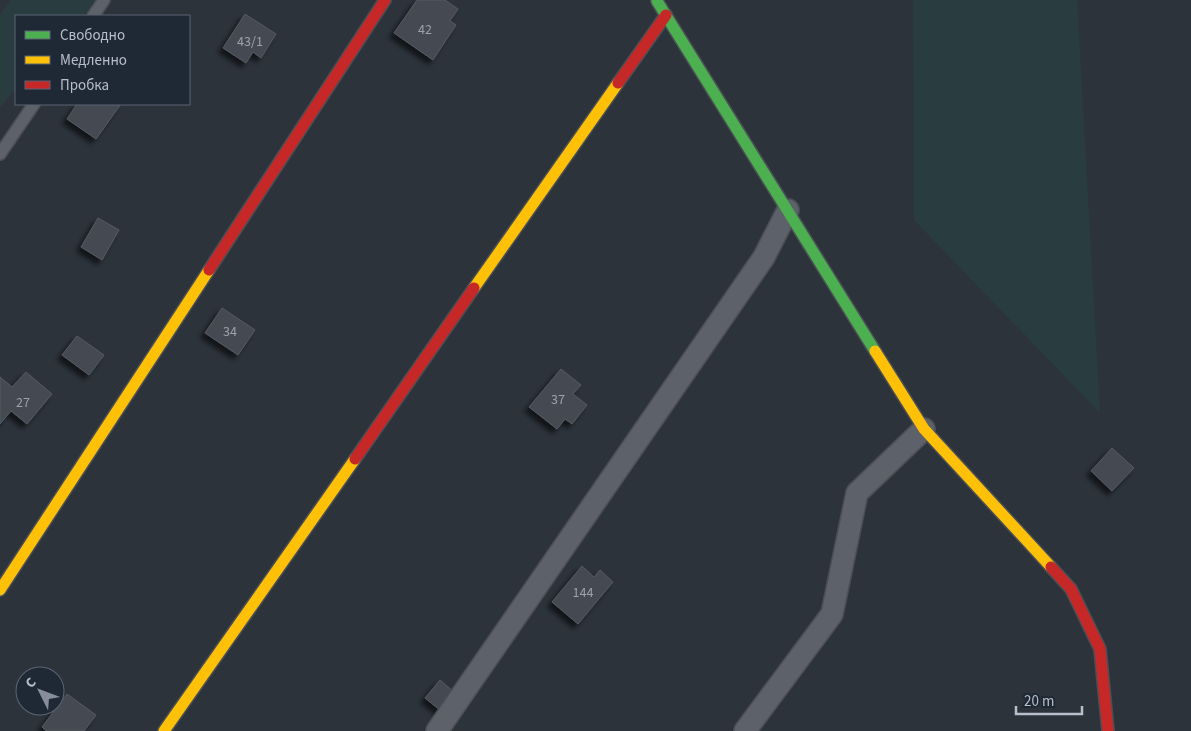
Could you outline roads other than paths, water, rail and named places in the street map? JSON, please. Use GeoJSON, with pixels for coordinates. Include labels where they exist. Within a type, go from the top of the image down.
{"type":"FeatureCollection","features":[{"type":"Feature","properties":{"kind":"street"},"geometry":{"type":"LineString","coordinates":[[0,590],[385,0]]}},
{"type":"Feature","properties":{"kind":"street"},"geometry":{"type":"LineString","coordinates":[[656,0],[924,429],[1071,589],[1100,649],[1108,731]]}},
{"type":"Feature","properties":{"kind":"street"},"geometry":{"type":"LineString","coordinates":[[164,731],[666,15]]}},
{"type":"Feature","properties":{"kind":"street"},"geometry":{"type":"LineString","coordinates":[[437,731],[764,257],[788,210]]}},
{"type":"Feature","properties":{"kind":"street"},"geometry":{"type":"LineString","coordinates":[[745,731],[832,614],[857,493],[924,429]]}},
{"type":"Feature","properties":{"kind":"lane"},"geometry":{"type":"LineString","coordinates":[[94,15],[104,0]]}},
{"type":"Feature","properties":{"kind":"lane"},"geometry":{"type":"LineString","coordinates":[[0,154],[33,105]]}}]}
